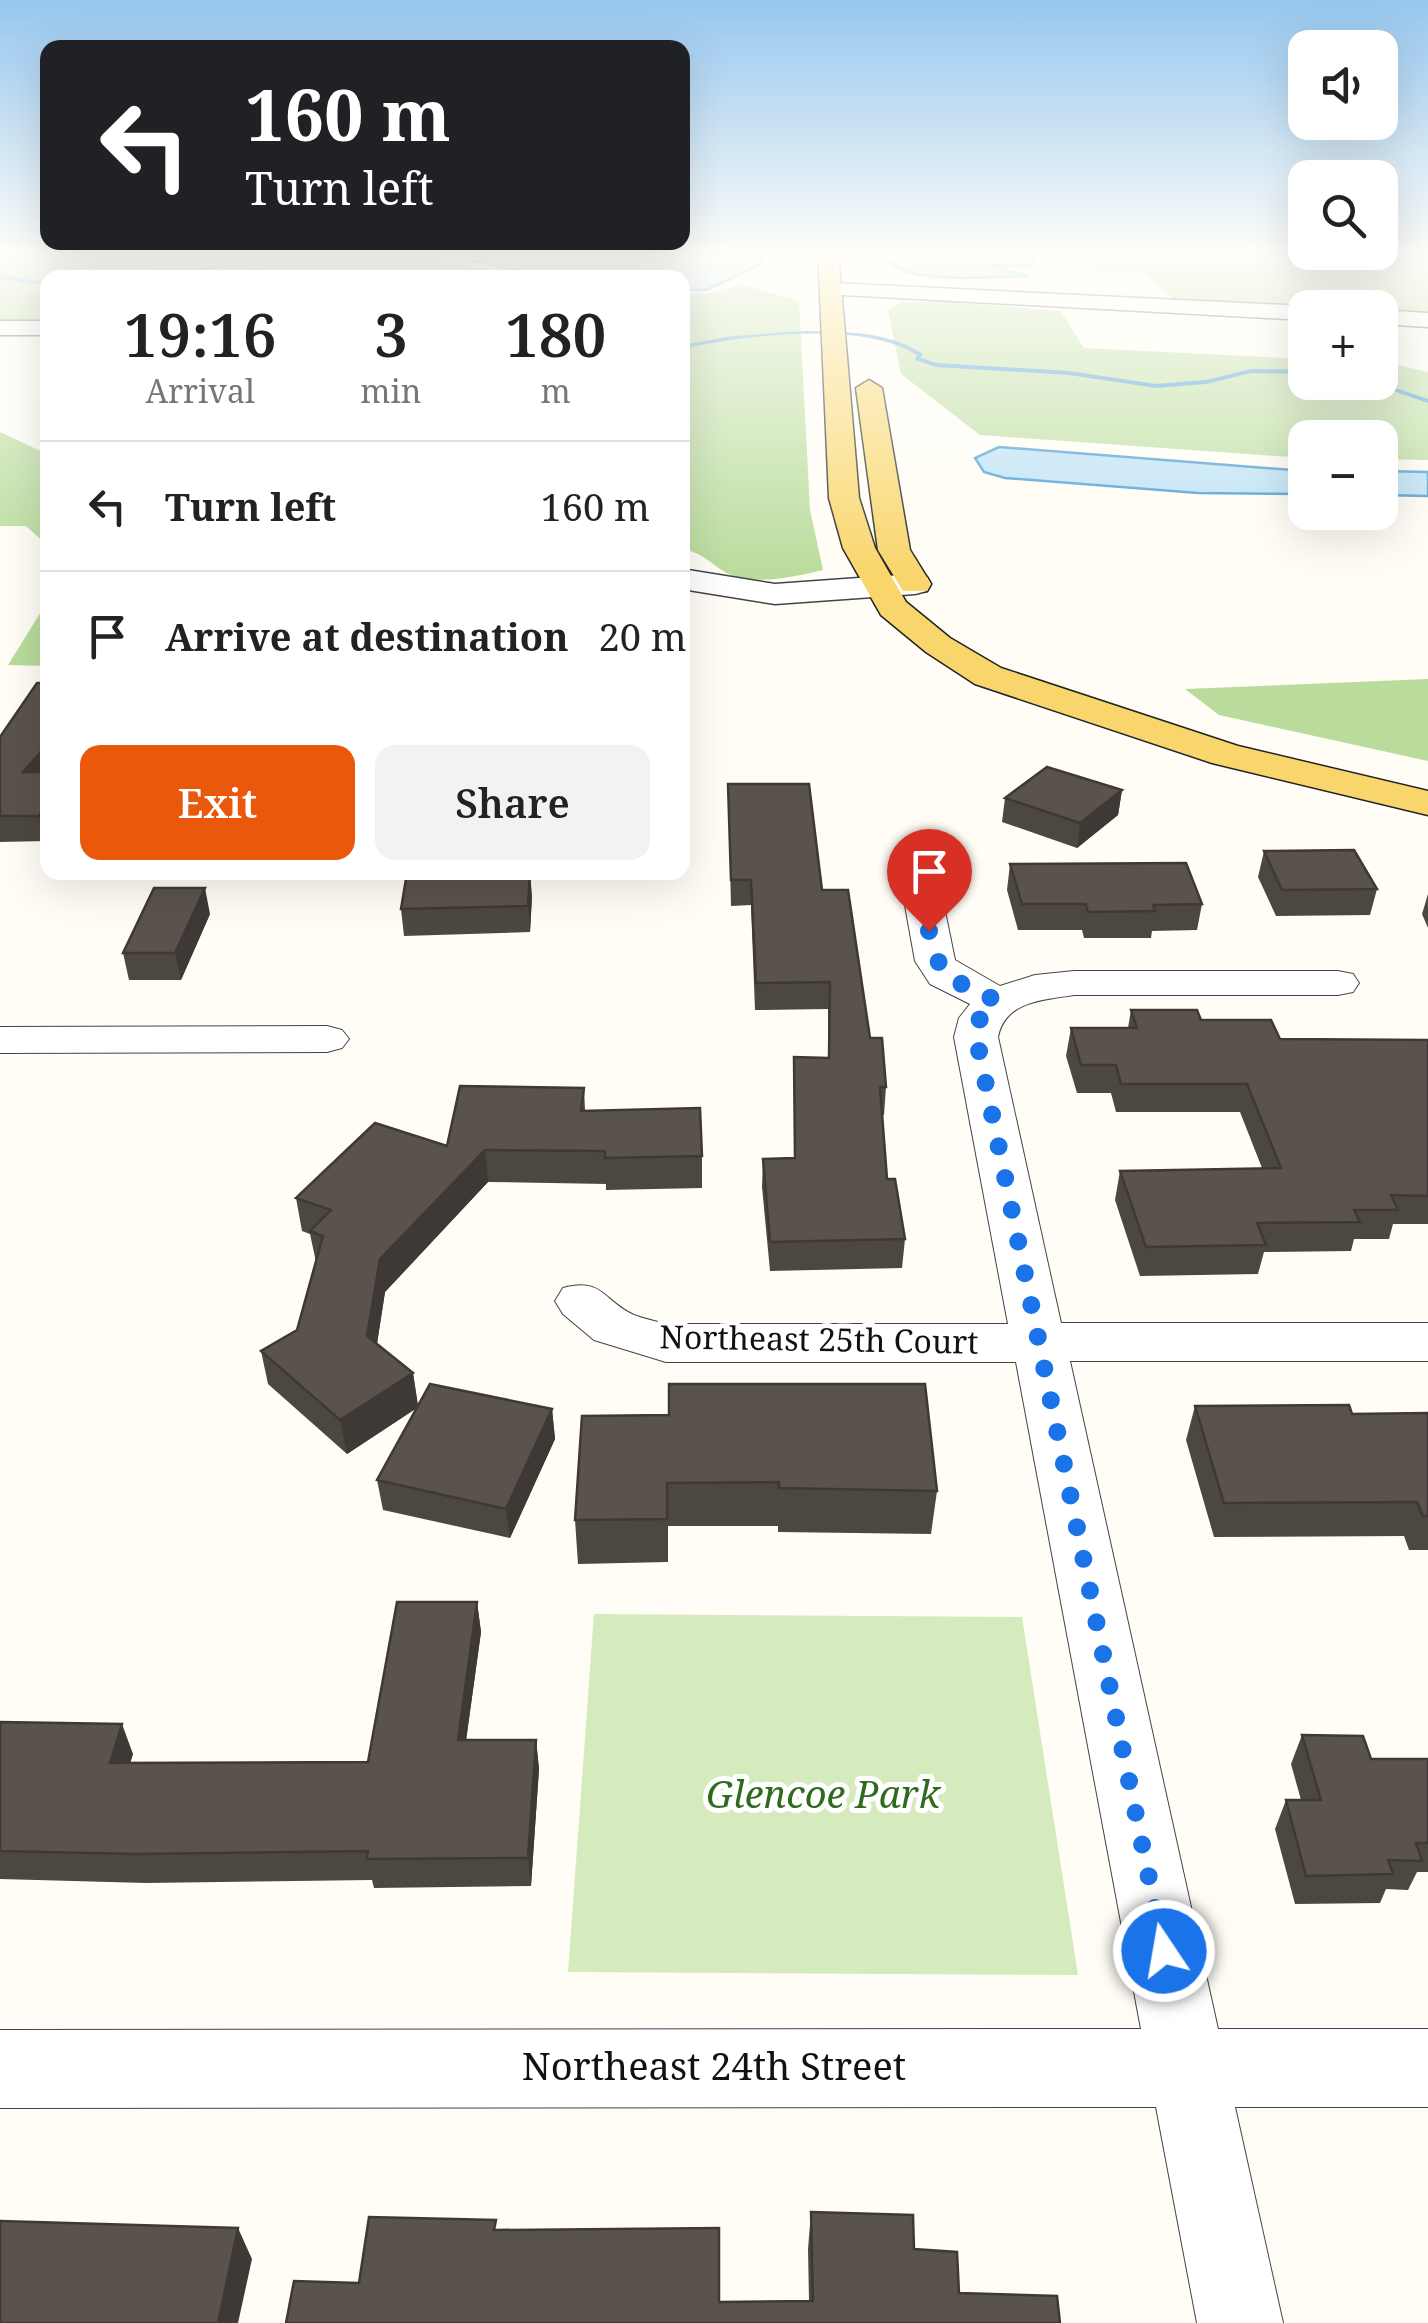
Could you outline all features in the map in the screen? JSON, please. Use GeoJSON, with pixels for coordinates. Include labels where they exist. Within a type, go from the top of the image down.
{"type":"FeatureCollection","features":[{"type":"Feature","properties":{"kind":"main road"},"geometry":{"type":"LineString","coordinates":[[854,359],[894,550],[926,595],[1032,666],[1057,696]]}},
{"type":"Feature","properties":{"kind":"main road"},"geometry":{"type":"LineString","coordinates":[[857,370],[844,498],[860,548],[892,608],[938,645],[988,676],[1226,754],[1428,803]]}},
{"type":"Feature","properties":{"kind":"street"},"geometry":{"type":"LineString","coordinates":[[690,581],[775,594],[879,587],[926,595]]}},
{"type":"Feature","properties":{"kind":"street"},"geometry":{"type":"LineString","coordinates":[[918,872],[935,961],[945,975],[997,1001]]}},
{"type":"Feature","properties":{"kind":"street"},"geometry":{"type":"LineString","coordinates":[[1240,2323],[976,1036],[980,1018],[997,1001],[1036,988],[1074,983],[1338,983]]}},
{"type":"Feature","properties":{"kind":"street"},"geometry":{"type":"LineString","coordinates":[[0,1040],[327,1038]]}},
{"type":"Feature","properties":{"kind":"street","name":"Northeast 25th Court"},"geometry":{"type":"LineString","coordinates":[[581,1301],[613,1327],[666,1343],[1428,1342]]}},
{"type":"Feature","properties":{"kind":"street","name":"Northeast 24th Street"},"geometry":{"type":"LineString","coordinates":[[0,2068],[1428,2068]]}},
{"type":"Feature","properties":{"kind":"green space"},"geometry":{"type":"Polygon","coordinates":[[[690,359],[802,359],[810,510],[823,570],[778,579],[743,579],[690,552],[690,359]]]}},
{"type":"Feature","properties":{"kind":"green space"},"geometry":{"type":"Polygon","coordinates":[[[898,359],[1288,359],[1288,400],[1398,400],[1398,365],[1428,372],[1428,460],[1398,459],[1398,420],[1288,420],[1288,457],[980,435],[901,374],[898,359]]]}},
{"type":"Feature","properties":{"kind":"green space"},"geometry":{"type":"Polygon","coordinates":[[[0,432],[40,451],[40,539],[26,526],[0,526],[0,432]]]}},
{"type":"Feature","properties":{"kind":"green space"},"geometry":{"type":"Polygon","coordinates":[[[40,613],[40,666],[8,665],[40,613]]]}},
{"type":"Feature","properties":{"kind":"green space"},"geometry":{"type":"Polygon","coordinates":[[[1428,679],[1428,761],[1219,715],[1185,689],[1428,679]]]}},
{"type":"Feature","properties":{"kind":"green space","name":"Glencoe Park"},"geometry":{"type":"Polygon","coordinates":[[[594,1614],[1022,1617],[1078,1975],[568,1972],[594,1614]]]}},
{"type":"Feature","properties":{"kind":"water"},"geometry":{"type":"Polygon","coordinates":[[[999,447],[1288,470],[1288,494],[1198,493],[1005,478],[984,472],[975,458],[999,447]]]}},
{"type":"Feature","properties":{"kind":"water"},"geometry":{"type":"Polygon","coordinates":[[[1398,471],[1428,472],[1428,496],[1398,495],[1398,471]]]}},
{"type":"Feature","properties":{"kind":"building"},"geometry":{"type":"Polygon","coordinates":[[[40,683],[40,753],[23,772],[40,772],[39,816],[0,816],[0,737],[40,683]]]}},
{"type":"Feature","properties":{"kind":"building"},"geometry":{"type":"Polygon","coordinates":[[[1047,767],[1122,790],[1080,823],[1005,798],[1047,767]]]}},
{"type":"Feature","properties":{"kind":"building"},"geometry":{"type":"Polygon","coordinates":[[[728,784],[809,784],[822,890],[848,890],[870,1038],[882,1038],[886,1087],[880,1087],[887,1179],[895,1179],[905,1239],[770,1242],[763,1159],[795,1158],[794,1057],[829,1058],[830,982],[756,983],[751,880],[731,880],[728,784]]]}},
{"type":"Feature","properties":{"kind":"building"},"geometry":{"type":"Polygon","coordinates":[[[1354,850],[1377,889],[1282,890],[1264,851],[1354,850]]]}},
{"type":"Feature","properties":{"kind":"building"},"geometry":{"type":"Polygon","coordinates":[[[1186,863],[1202,904],[1153,905],[1155,911],[1088,912],[1086,904],[1022,904],[1010,864],[1186,863]]]}},
{"type":"Feature","properties":{"kind":"building"},"geometry":{"type":"Polygon","coordinates":[[[406,880],[530,880],[528,906],[401,909],[406,880]]]}},
{"type":"Feature","properties":{"kind":"building"},"geometry":{"type":"Polygon","coordinates":[[[154,888],[205,888],[175,953],[123,953],[154,888]]]}},
{"type":"Feature","properties":{"kind":"building"},"geometry":{"type":"Polygon","coordinates":[[[1131,1010],[1197,1010],[1201,1020],[1271,1020],[1280,1039],[1428,1040],[1428,1196],[1391,1195],[1398,1210],[1354,1210],[1360,1222],[1257,1223],[1266,1245],[1146,1247],[1120,1171],[1281,1168],[1247,1084],[1121,1084],[1116,1065],[1081,1065],[1071,1028],[1137,1028],[1131,1010]]]}},
{"type":"Feature","properties":{"kind":"building"},"geometry":{"type":"Polygon","coordinates":[[[460,1086],[584,1088],[581,1111],[700,1108],[702,1156],[605,1158],[605,1151],[485,1150],[380,1259],[367,1336],[413,1373],[340,1420],[261,1351],[297,1330],[323,1236],[310,1231],[331,1210],[296,1198],[375,1123],[447,1146],[460,1086]]]}},
{"type":"Feature","properties":{"kind":"building"},"geometry":{"type":"Polygon","coordinates":[[[430,1384],[552,1409],[506,1509],[377,1480],[430,1384]]]}},
{"type":"Feature","properties":{"kind":"building"},"geometry":{"type":"Polygon","coordinates":[[[669,1384],[925,1384],[937,1491],[779,1488],[779,1482],[667,1483],[667,1519],[575,1520],[582,1416],[669,1415],[669,1384]]]}},
{"type":"Feature","properties":{"kind":"building"},"geometry":{"type":"Polygon","coordinates":[[[1349,1405],[1352,1414],[1428,1413],[1428,1516],[1423,1516],[1417,1502],[1224,1503],[1195,1406],[1349,1405]]]}},
{"type":"Feature","properties":{"kind":"building"},"geometry":{"type":"Polygon","coordinates":[[[397,1602],[477,1602],[458,1740],[536,1740],[528,1858],[367,1859],[368,1851],[0,1851],[0,1722],[122,1724],[110,1763],[368,1762],[397,1602]]]}},
{"type":"Feature","properties":{"kind":"building"},"geometry":{"type":"Polygon","coordinates":[[[1302,1735],[1363,1736],[1371,1759],[1428,1759],[1428,1843],[1416,1843],[1422,1861],[1388,1860],[1393,1874],[1306,1876],[1286,1800],[1321,1800],[1302,1735]]]}},
{"type":"Feature","properties":{"kind":"building"},"geometry":{"type":"Polygon","coordinates":[[[811,2212],[913,2215],[914,2249],[957,2252],[959,2293],[1057,2296],[1060,2323],[286,2323],[294,2281],[359,2283],[369,2217],[496,2220],[494,2230],[719,2228],[719,2302],[813,2301],[811,2212]]]}},
{"type":"Feature","properties":{"kind":"building"},"geometry":{"type":"Polygon","coordinates":[[[0,2221],[238,2228],[218,2323],[0,2323],[0,2221]]]}},
{"type":"Feature","properties":{"kind":"waterway"},"geometry":{"type":"LineString","coordinates":[[918,359],[936,365],[1069,373],[1156,386],[1206,382],[1251,371],[1288,372]]}},
{"type":"Feature","properties":{"kind":"waterway"},"geometry":{"type":"LineString","coordinates":[[1398,391],[1428,401]]}},
{"type":"Feature","properties":{"kind":"route"},"geometry":{"type":"LineString","coordinates":[[929,931],[935,961],[945,975],[997,1001],[980,1018],[976,1036],[1164,1951]]}}]}
